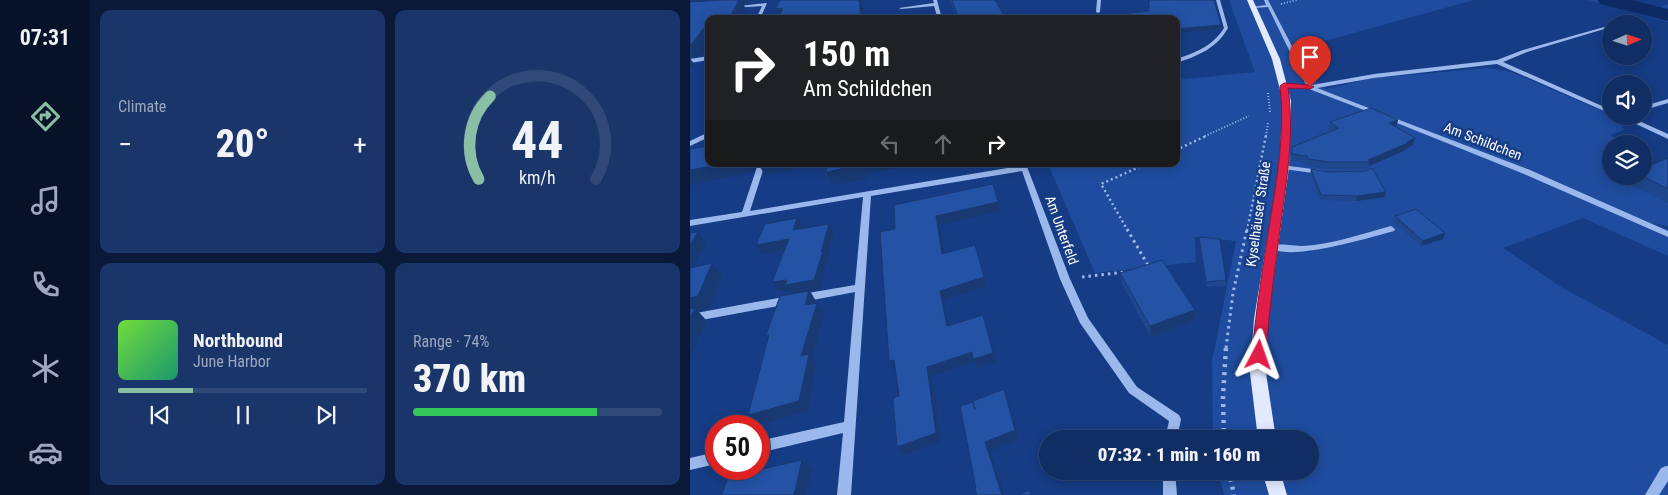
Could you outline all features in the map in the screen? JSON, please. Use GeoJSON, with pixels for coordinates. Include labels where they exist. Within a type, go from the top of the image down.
{"type":"FeatureCollection","features":[{"type":"Feature","properties":{"kind":"main road","name":"Kyselhäuser Straße"},"geometry":{"type":"LineString","coordinates":[[1250,0],[1276,59],[1284,86],[1287,114],[1284,167],[1261,319],[1258,373],[1266,430]]}},
{"type":"Feature","properties":{"kind":"main road"},"geometry":{"type":"LineString","coordinates":[[1274,480],[1278,495]]}},
{"type":"Feature","properties":{"kind":"street"},"geometry":{"type":"LineString","coordinates":[[1098,12],[1099,0]]}},
{"type":"Feature","properties":{"kind":"street"},"geometry":{"type":"LineString","coordinates":[[1180,60],[1192,56],[1221,37],[1226,28],[1218,0]]}},
{"type":"Feature","properties":{"kind":"street"},"geometry":{"type":"LineString","coordinates":[[1266,0],[1310,87],[1374,76],[1498,62],[1525,51],[1602,28]]}},
{"type":"Feature","properties":{"kind":"street"},"geometry":{"type":"LineString","coordinates":[[901,8],[935,2],[939,15]]}},
{"type":"Feature","properties":{"kind":"street"},"geometry":{"type":"LineString","coordinates":[[728,7],[765,4],[760,15]]}},
{"type":"Feature","properties":{"kind":"street"},"geometry":{"type":"LineString","coordinates":[[1253,7],[1269,6]]}},
{"type":"Feature","properties":{"kind":"street"},"geometry":{"type":"LineString","coordinates":[[690,61],[705,59]]}},
{"type":"Feature","properties":{"kind":"street"},"geometry":{"type":"LineString","coordinates":[[1498,62],[1602,108]]}},
{"type":"Feature","properties":{"kind":"street","name":"Am Schildchen"},"geometry":{"type":"LineString","coordinates":[[1284,86],[1310,87],[1526,172],[1668,234]]}},
{"type":"Feature","properties":{"kind":"street"},"geometry":{"type":"LineString","coordinates":[[1652,106],[1668,101]]}},
{"type":"Feature","properties":{"kind":"street"},"geometry":{"type":"LineString","coordinates":[[1642,125],[1668,137]]}},
{"type":"Feature","properties":{"kind":"street"},"geometry":{"type":"LineString","coordinates":[[690,144],[705,136]]}},
{"type":"Feature","properties":{"kind":"street"},"geometry":{"type":"LineString","coordinates":[[745,214],[760,167]]}},
{"type":"Feature","properties":{"kind":"street","name":"Am Unterfeld"},"geometry":{"type":"LineString","coordinates":[[690,223],[868,195],[1018,167]]}},
{"type":"Feature","properties":{"kind":"street","name":"Am Unterfeld"},"geometry":{"type":"LineString","coordinates":[[1023,167],[1065,280],[1084,320],[1133,390],[1175,419],[1173,430]]}},
{"type":"Feature","properties":{"kind":"street"},"geometry":{"type":"LineString","coordinates":[[1284,167],[1328,173]]}},
{"type":"Feature","properties":{"kind":"street"},"geometry":{"type":"LineString","coordinates":[[844,495],[868,195]]}},
{"type":"Feature","properties":{"kind":"street"},"geometry":{"type":"LineString","coordinates":[[1273,248],[1290,250],[1314,248],[1391,229]]}},
{"type":"Feature","properties":{"kind":"street"},"geometry":{"type":"LineString","coordinates":[[696,316],[860,288]]}},
{"type":"Feature","properties":{"kind":"street"},"geometry":{"type":"LineString","coordinates":[[770,445],[849,426]]}},
{"type":"Feature","properties":{"kind":"street"},"geometry":{"type":"LineString","coordinates":[[690,464],[705,461]]}},
{"type":"Feature","properties":{"kind":"street"},"geometry":{"type":"LineString","coordinates":[[1652,495],[1666,472],[1668,472]]}},
{"type":"Feature","properties":{"kind":"street"},"geometry":{"type":"LineString","coordinates":[[1169,480],[1170,495]]}},
{"type":"Feature","properties":{"kind":"path"},"geometry":{"type":"LineString","coordinates":[[1223,430],[1223,369],[1233,295],[1264,154],[1270,114],[1267,85]]}},
{"type":"Feature","properties":{"kind":"path"},"geometry":{"type":"LineString","coordinates":[[1180,148],[1249,116]]}},
{"type":"Feature","properties":{"kind":"path"},"geometry":{"type":"LineString","coordinates":[[1139,167],[1101,184],[1151,269],[1142,270]]}},
{"type":"Feature","properties":{"kind":"path"},"geometry":{"type":"LineString","coordinates":[[1065,280],[1132,272]]}},
{"type":"Feature","properties":{"kind":"path"},"geometry":{"type":"LineString","coordinates":[[1232,480],[1234,495]]}},
{"type":"Feature","properties":{"kind":"shaded area"},"geometry":{"type":"Polygon","coordinates":[[[1229,0],[1474,0],[1295,49],[1306,71],[1326,89],[1373,78],[1488,68],[1511,72],[1602,111],[1602,125],[1621,125],[1624,130],[1610,135],[1602,135],[1602,185],[1633,185],[1668,203],[1668,226],[1653,223],[1668,230],[1668,256],[1583,218],[1503,248],[1561,287],[1668,345],[1668,495],[1224,495],[1220,480],[1319,480],[1319,430],[1213,430],[1212,361],[1236,241],[1195,237],[1196,262],[1095,273],[1049,167],[1180,167],[1180,80],[1255,72],[1229,0]]]}},
{"type":"Feature","properties":{"kind":"shaded area"},"geometry":{"type":"Polygon","coordinates":[[[1588,0],[1629,0],[1660,7],[1668,4],[1668,22],[1652,18],[1652,15],[1643,15],[1588,0]]]}},
{"type":"Feature","properties":{"kind":"building"},"geometry":{"type":"Polygon","coordinates":[[[739,0],[731,15],[705,15],[705,29],[692,44],[690,44],[690,2],[739,0]]]}},
{"type":"Feature","properties":{"kind":"building"},"geometry":{"type":"Polygon","coordinates":[[[780,0],[859,0],[861,15],[780,15],[783,8],[775,9],[780,0]]]}},
{"type":"Feature","properties":{"kind":"building"},"geometry":{"type":"Polygon","coordinates":[[[952,0],[995,0],[1004,15],[958,15],[952,0]]]}},
{"type":"Feature","properties":{"kind":"building"},"geometry":{"type":"Polygon","coordinates":[[[1149,0],[1214,0],[1221,25],[1180,29],[1180,15],[1112,15],[1149,11],[1149,0]]]}},
{"type":"Feature","properties":{"kind":"building"},"geometry":{"type":"Polygon","coordinates":[[[1371,108],[1398,120],[1389,123],[1415,138],[1408,143],[1368,160],[1370,162],[1330,162],[1308,159],[1307,156],[1292,154],[1292,147],[1339,128],[1330,122],[1371,108]]]}},
{"type":"Feature","properties":{"kind":"building"},"geometry":{"type":"Polygon","coordinates":[[[705,147],[705,167],[708,167],[690,170],[690,149],[705,147]]]}},
{"type":"Feature","properties":{"kind":"building"},"geometry":{"type":"Polygon","coordinates":[[[1668,158],[1668,189],[1652,181],[1652,165],[1668,158]]]}},
{"type":"Feature","properties":{"kind":"building"},"geometry":{"type":"Polygon","coordinates":[[[827,167],[850,167],[826,172],[827,167]]]}},
{"type":"Feature","properties":{"kind":"building"},"geometry":{"type":"Polygon","coordinates":[[[1372,168],[1386,192],[1357,196],[1321,195],[1311,169],[1329,172],[1366,171],[1372,168]]]}},
{"type":"Feature","properties":{"kind":"building"},"geometry":{"type":"Polygon","coordinates":[[[993,184],[998,202],[936,216],[942,254],[975,245],[984,277],[940,291],[947,326],[983,315],[993,353],[973,359],[972,352],[927,367],[936,433],[897,447],[893,398],[899,396],[894,360],[889,361],[880,232],[895,229],[894,205],[993,184]]]}},
{"type":"Feature","properties":{"kind":"building"},"geometry":{"type":"Polygon","coordinates":[[[1416,209],[1445,233],[1423,241],[1395,216],[1416,209]]]}},
{"type":"Feature","properties":{"kind":"building"},"geometry":{"type":"Polygon","coordinates":[[[797,218],[793,230],[829,224],[814,280],[785,285],[787,280],[772,282],[789,239],[756,245],[765,224],[797,218]]]}},
{"type":"Feature","properties":{"kind":"building"},"geometry":{"type":"Polygon","coordinates":[[[698,232],[690,246],[690,233],[698,232]]]}},
{"type":"Feature","properties":{"kind":"building"},"geometry":{"type":"Polygon","coordinates":[[[1199,237],[1220,239],[1226,280],[1206,282],[1199,237]]]}},
{"type":"Feature","properties":{"kind":"building"},"geometry":{"type":"Polygon","coordinates":[[[1162,260],[1195,310],[1150,326],[1120,273],[1162,260]]]}},
{"type":"Feature","properties":{"kind":"building"},"geometry":{"type":"Polygon","coordinates":[[[712,263],[698,296],[690,298],[690,268],[712,263]]]}},
{"type":"Feature","properties":{"kind":"building"},"geometry":{"type":"Polygon","coordinates":[[[809,291],[805,305],[817,303],[801,356],[809,354],[799,401],[748,415],[769,335],[766,335],[780,296],[809,291]]]}},
{"type":"Feature","properties":{"kind":"building"},"geometry":{"type":"Polygon","coordinates":[[[695,308],[690,319],[690,309],[695,308]]]}},
{"type":"Feature","properties":{"kind":"building"},"geometry":{"type":"Polygon","coordinates":[[[1004,389],[1015,430],[985,442],[1002,495],[977,495],[960,406],[973,402],[975,409],[973,401],[1004,389]]]}},
{"type":"Feature","properties":{"kind":"building"},"geometry":{"type":"Polygon","coordinates":[[[802,460],[794,495],[722,495],[727,480],[770,480],[770,467],[802,460]]]}},
{"type":"Feature","properties":{"kind":"building"},"geometry":{"type":"Polygon","coordinates":[[[1029,490],[1031,495],[1019,495],[1029,490]]]}},
{"type":"Feature","properties":{"kind":"waterway"},"geometry":{"type":"LineString","coordinates":[[1607,0],[1668,15]]}},
{"type":"Feature","properties":{"kind":"waterway"},"geometry":{"type":"LineString","coordinates":[[1663,14],[1668,12]]}},
{"type":"Feature","properties":{"kind":"route"},"geometry":{"type":"LineString","coordinates":[[1259,355],[1261,319],[1284,167],[1287,121],[1287,101],[1284,86],[1310,87]]}}]}
